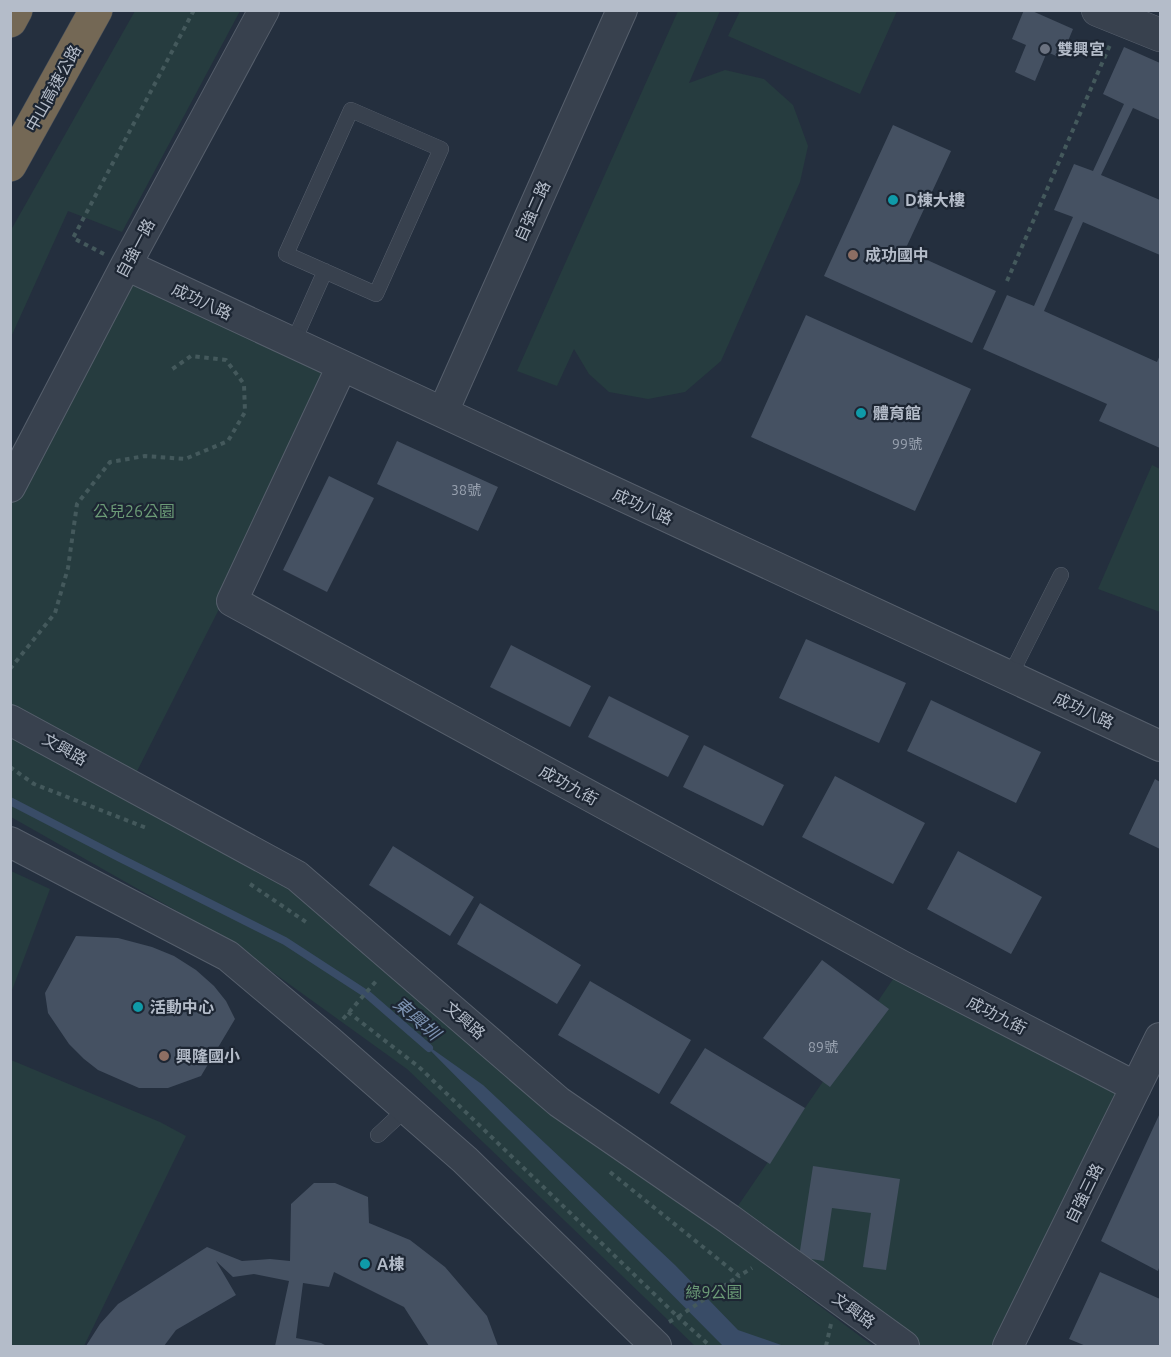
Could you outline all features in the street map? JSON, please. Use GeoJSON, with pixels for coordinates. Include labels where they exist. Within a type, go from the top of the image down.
{"type":"FeatureCollection","features":[{"type":"Feature","properties":{"kind":"highway"},"geometry":{"type":"LineString","coordinates":[[10,21],[16,10]]}},
{"type":"Feature","properties":{"kind":"highway","name":"中山高速公路"},"geometry":{"type":"LineString","coordinates":[[10,165],[96,10]]}},
{"type":"Feature","properties":{"kind":"street","name":"自強一路"},"geometry":{"type":"LineString","coordinates":[[10,487],[126,265],[264,10]]}},
{"type":"Feature","properties":{"kind":"street","name":"自強二路"},"geometry":{"type":"LineString","coordinates":[[443,412],[622,10]]}},
{"type":"Feature","properties":{"kind":"street"},"geometry":{"type":"LineString","coordinates":[[1106,24],[1161,35]]}},
{"type":"Feature","properties":{"kind":"street","name":"成功八路"},"geometry":{"type":"LineString","coordinates":[[126,265],[1161,746]]}},
{"type":"Feature","properties":{"kind":"street","name":"成功九街"},"geometry":{"type":"LineString","coordinates":[[342,366],[232,601],[902,966],[1136,1088]]}},
{"type":"Feature","properties":{"kind":"street","name":"文興路"},"geometry":{"type":"LineString","coordinates":[[10,720],[297,876],[559,1102],[729,1219],[904,1347]]}},
{"type":"Feature","properties":{"kind":"street"},"geometry":{"type":"LineString","coordinates":[[10,842],[228,956],[465,1160],[645,1343]]}},
{"type":"Feature","properties":{"kind":"street","name":"自強三路"},"geometry":{"type":"LineString","coordinates":[[1008,1347],[1161,1038]]}},
{"type":"Feature","properties":{"kind":"lane"},"geometry":{"type":"LineString","coordinates":[[351,110],[441,149],[376,294],[325,271],[286,254],[351,110]]}},
{"type":"Feature","properties":{"kind":"lane"},"geometry":{"type":"LineString","coordinates":[[293,343],[325,271]]}},
{"type":"Feature","properties":{"kind":"lane"},"geometry":{"type":"LineString","coordinates":[[1010,676],[1061,575]]}},
{"type":"Feature","properties":{"kind":"lane"},"geometry":{"type":"LineString","coordinates":[[378,1135],[405,1109]]}},
{"type":"Feature","properties":{"kind":"path"},"geometry":{"type":"LineString","coordinates":[[126,265],[73,238],[194,10]]}},
{"type":"Feature","properties":{"kind":"path"},"geometry":{"type":"LineString","coordinates":[[1007,280],[1106,24]]}},
{"type":"Feature","properties":{"kind":"path"},"geometry":{"type":"LineString","coordinates":[[10,669],[56,613],[68,568],[77,504],[110,462],[145,456],[185,459],[228,441],[245,412],[244,384],[226,360],[191,356],[171,370]]}},
{"type":"Feature","properties":{"kind":"path"},"geometry":{"type":"LineString","coordinates":[[10,767],[34,784],[158,834]]}},
{"type":"Feature","properties":{"kind":"path"},"geometry":{"type":"LineString","coordinates":[[250,883],[314,928]]}},
{"type":"Feature","properties":{"kind":"path"},"geometry":{"type":"LineString","coordinates":[[384,972],[348,1012],[419,1067],[678,1317],[739,1276]]}},
{"type":"Feature","properties":{"kind":"path"},"geometry":{"type":"LineString","coordinates":[[826,1347],[828,1341]]}},
{"type":"Feature","properties":{"kind":"green space"},"geometry":{"type":"Polygon","coordinates":[[[740,10],[897,11],[860,94],[728,36],[740,10]]]}},
{"type":"Feature","properties":{"kind":"green space"},"geometry":{"type":"Polygon","coordinates":[[[135,11],[240,11],[122,232],[68,211],[11,337],[11,230],[135,11]]]}},
{"type":"Feature","properties":{"kind":"green space"},"geometry":{"type":"Polygon","coordinates":[[[678,11],[720,11],[689,83],[725,70],[764,79],[793,105],[808,146],[800,182],[721,361],[685,392],[648,399],[609,392],[589,374],[574,349],[557,386],[517,371],[678,11]]]}},
{"type":"Feature","properties":{"kind":"green space","name":"公兒26公園"},"geometry":{"type":"Polygon","coordinates":[[[126,265],[342,366],[130,785],[11,720],[10,487],[126,265]]]}},
{"type":"Feature","properties":{"kind":"green space"},"geometry":{"type":"Polygon","coordinates":[[[1152,465],[1160,469],[1160,612],[1098,589],[1152,465]]]}},
{"type":"Feature","properties":{"kind":"green space","name":"綠9公園"},"geometry":{"type":"Polygon","coordinates":[[[11,735],[287,888],[408,982],[523,1083],[873,1346],[695,1346],[407,1069],[228,940],[11,817],[11,735]]]}},
{"type":"Feature","properties":{"kind":"green space"},"geometry":{"type":"Polygon","coordinates":[[[11,871],[50,889],[11,993],[11,871]]]}},
{"type":"Feature","properties":{"kind":"green space"},"geometry":{"type":"Polygon","coordinates":[[[902,966],[1136,1087],[1008,1346],[904,1346],[729,1219],[902,966]]]}},
{"type":"Feature","properties":{"kind":"green space"},"geometry":{"type":"Polygon","coordinates":[[[11,1060],[160,1122],[186,1136],[84,1346],[11,1346],[11,1060]]]}},
{"type":"Feature","properties":{"kind":"water"},"geometry":{"type":"Polygon","coordinates":[[[421,1041],[483,1085],[675,1265],[738,1330],[784,1346],[723,1346],[421,1041]]]}},
{"type":"Feature","properties":{"kind":"building","name":"雙興宮"},"geometry":{"type":"Polygon","coordinates":[[[1024,10],[1030,10],[1073,29],[1061,58],[1047,52],[1035,81],[1015,72],[1026,45],[1012,39],[1024,10]]]}},
{"type":"Feature","properties":{"kind":"building"},"geometry":{"type":"Polygon","coordinates":[[[1124,47],[1160,63],[1160,120],[1133,108],[1101,175],[1160,200],[1160,255],[1083,222],[1044,311],[1157,362],[1160,355],[1160,448],[1099,421],[1107,404],[983,349],[1007,295],[1034,306],[1073,217],[1054,210],[1074,164],[1093,171],[1124,104],[1103,94],[1124,47]]]}},
{"type":"Feature","properties":{"kind":"building","name":"D棟大樓"},"geometry":{"type":"Polygon","coordinates":[[[893,125],[951,151],[905,250],[996,291],[972,343],[824,276],[893,125]]]}},
{"type":"Feature","properties":{"kind":"building","name":"體育館"},"geometry":{"type":"Polygon","coordinates":[[[806,315],[971,389],[915,511],[751,437],[806,315]]]}},
{"type":"Feature","properties":{"kind":"building"},"geometry":{"type":"Polygon","coordinates":[[[397,441],[498,487],[478,531],[377,484],[397,441]]]}},
{"type":"Feature","properties":{"kind":"building"},"geometry":{"type":"Polygon","coordinates":[[[329,476],[374,498],[327,592],[283,570],[329,476]]]}},
{"type":"Feature","properties":{"kind":"building"},"geometry":{"type":"Polygon","coordinates":[[[806,639],[906,683],[879,743],[779,698],[806,639]]]}},
{"type":"Feature","properties":{"kind":"building"},"geometry":{"type":"Polygon","coordinates":[[[511,645],[591,686],[570,727],[490,687],[511,645]]]}},
{"type":"Feature","properties":{"kind":"building"},"geometry":{"type":"Polygon","coordinates":[[[609,696],[689,736],[668,777],[588,737],[609,696]]]}},
{"type":"Feature","properties":{"kind":"building"},"geometry":{"type":"Polygon","coordinates":[[[931,700],[1041,752],[1016,803],[907,751],[931,700]]]}},
{"type":"Feature","properties":{"kind":"building"},"geometry":{"type":"Polygon","coordinates":[[[704,745],[784,785],[763,826],[683,787],[704,745]]]}},
{"type":"Feature","properties":{"kind":"building"},"geometry":{"type":"Polygon","coordinates":[[[835,776],[925,823],[893,884],[802,837],[835,776]]]}},
{"type":"Feature","properties":{"kind":"building"},"geometry":{"type":"Polygon","coordinates":[[[1155,779],[1160,782],[1160,849],[1129,834],[1155,779]]]}},
{"type":"Feature","properties":{"kind":"building"},"geometry":{"type":"Polygon","coordinates":[[[393,846],[474,897],[450,936],[369,885],[393,846]]]}},
{"type":"Feature","properties":{"kind":"building"},"geometry":{"type":"Polygon","coordinates":[[[958,851],[1042,897],[1011,954],[927,909],[958,851]]]}},
{"type":"Feature","properties":{"kind":"building"},"geometry":{"type":"Polygon","coordinates":[[[480,903],[581,965],[557,1004],[457,944],[480,903]]]}},
{"type":"Feature","properties":{"kind":"building","name":"活動中心"},"geometry":{"type":"Polygon","coordinates":[[[76,936],[118,938],[152,947],[174,956],[196,970],[214,986],[226,1001],[235,1019],[201,1076],[168,1088],[139,1088],[98,1070],[69,1044],[48,1013],[45,993],[76,936]]]}},
{"type":"Feature","properties":{"kind":"building"},"geometry":{"type":"Polygon","coordinates":[[[822,960],[889,1009],[830,1087],[763,1038],[822,960]]]}},
{"type":"Feature","properties":{"kind":"building"},"geometry":{"type":"Polygon","coordinates":[[[590,981],[691,1040],[659,1094],[558,1035],[590,981]]]}},
{"type":"Feature","properties":{"kind":"building"},"geometry":{"type":"Polygon","coordinates":[[[705,1048],[805,1108],[770,1164],[670,1103],[705,1048]]]}},
{"type":"Feature","properties":{"kind":"building"},"geometry":{"type":"Polygon","coordinates":[[[1160,1113],[1160,1265],[1158,1271],[1101,1241],[1160,1113]]]}},
{"type":"Feature","properties":{"kind":"building"},"geometry":{"type":"Polygon","coordinates":[[[813,1166],[900,1179],[886,1270],[863,1267],[871,1213],[832,1208],[824,1261],[799,1257],[813,1166]]]}},
{"type":"Feature","properties":{"kind":"building","name":"A棟"},"geometry":{"type":"Polygon","coordinates":[[[314,1183],[335,1183],[368,1197],[369,1223],[410,1240],[445,1267],[487,1316],[498,1346],[429,1346],[404,1307],[334,1272],[329,1287],[303,1283],[296,1338],[327,1346],[275,1346],[289,1281],[254,1274],[233,1277],[216,1261],[236,1295],[176,1330],[164,1346],[86,1346],[100,1324],[118,1304],[207,1247],[242,1261],[270,1259],[290,1261],[291,1204],[314,1183]]]}},
{"type":"Feature","properties":{"kind":"building"},"geometry":{"type":"Polygon","coordinates":[[[1100,1272],[1160,1299],[1160,1346],[1086,1346],[1069,1339],[1100,1272]]]}},
{"type":"Feature","properties":{"kind":"waterway","name":"東興圳"},"geometry":{"type":"LineString","coordinates":[[10,801],[285,941],[368,995],[429,1048]]}},
{"type":"Feature","properties":{"kind":"place","name":"雙興宮"},"geometry":{"type":"Point","coordinates":[1045,49]}},
{"type":"Feature","properties":{"kind":"place","name":"D棟大樓"},"geometry":{"type":"Point","coordinates":[893,200]}},
{"type":"Feature","properties":{"kind":"place","name":"成功國中"},"geometry":{"type":"Point","coordinates":[853,255]}},
{"type":"Feature","properties":{"kind":"place","name":"體育館"},"geometry":{"type":"Point","coordinates":[861,413]}},
{"type":"Feature","properties":{"kind":"place","name":"活動中心"},"geometry":{"type":"Point","coordinates":[138,1007]}},
{"type":"Feature","properties":{"kind":"place","name":"興隆國小"},"geometry":{"type":"Point","coordinates":[164,1056]}},
{"type":"Feature","properties":{"kind":"place","name":"A棟"},"geometry":{"type":"Point","coordinates":[365,1264]}}]}
